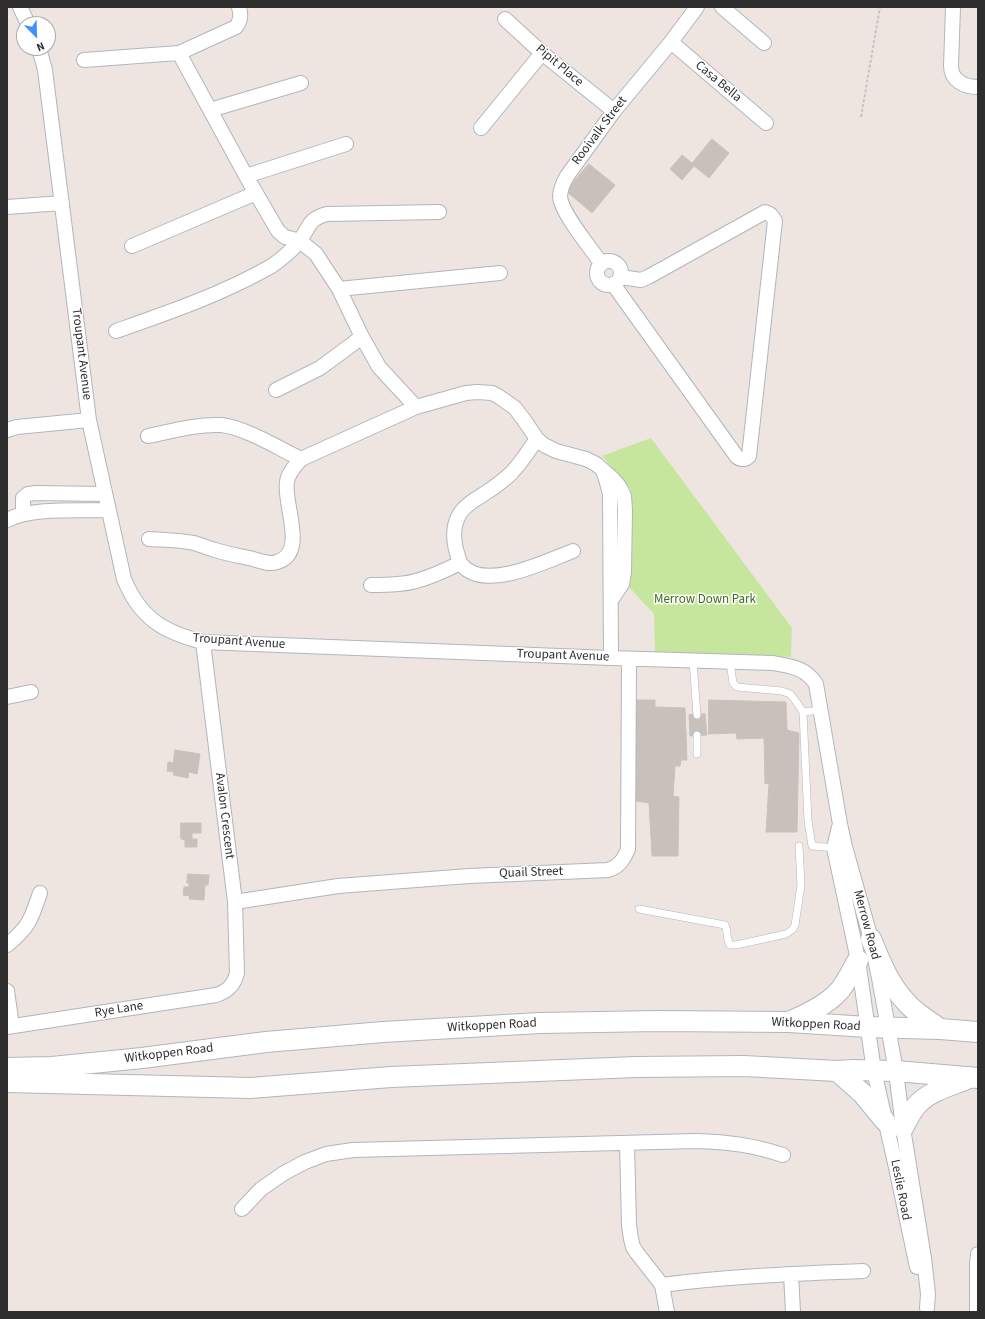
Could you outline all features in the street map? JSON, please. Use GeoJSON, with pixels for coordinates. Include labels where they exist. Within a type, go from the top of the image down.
{"type":"FeatureCollection","features":[{"type":"Feature","properties":{"kind":"main road"},"geometry":{"type":"LineString","coordinates":[[870,939],[888,978],[902,998],[940,1028]]}},
{"type":"Feature","properties":{"kind":"main road"},"geometry":{"type":"LineString","coordinates":[[789,1022],[806,1014],[832,997],[843,985],[858,960]]}},
{"type":"Feature","properties":{"kind":"main road","name":"Witkoppen Road"},"geometry":{"type":"LineString","coordinates":[[7,1068],[59,1066],[142,1058],[266,1042],[391,1032],[555,1023],[656,1021],[789,1022],[868,1028],[940,1028],[978,1032]]}},
{"type":"Feature","properties":{"kind":"main road","name":"Witkoppen Road"},"geometry":{"type":"LineString","coordinates":[[7,1082],[227,1088],[391,1077],[636,1067],[744,1066],[837,1071],[896,1071],[974,1078]]}},
{"type":"Feature","properties":{"kind":"main road"},"geometry":{"type":"LineString","coordinates":[[837,1071],[894,1124],[912,1112],[924,1099],[940,1090],[974,1078]]}},
{"type":"Feature","properties":{"kind":"street"},"geometry":{"type":"LineString","coordinates":[[84,60],[179,53],[236,27],[241,14],[239,7]]}},
{"type":"Feature","properties":{"kind":"street","name":"Rooivalk Street"},"geometry":{"type":"LineString","coordinates":[[601,263],[564,211],[560,196],[561,188],[567,176],[614,111],[671,42],[697,7]]}},
{"type":"Feature","properties":{"kind":"street"},"geometry":{"type":"LineString","coordinates":[[722,7],[764,43]]}},
{"type":"Feature","properties":{"kind":"street"},"geometry":{"type":"LineString","coordinates":[[953,7],[952,75],[956,80],[966,86],[978,87]]}},
{"type":"Feature","properties":{"kind":"street","name":"Pipit Place"},"geometry":{"type":"LineString","coordinates":[[505,19],[542,53],[614,111]]}},
{"type":"Feature","properties":{"kind":"street","name":"Casa Bella"},"geometry":{"type":"LineString","coordinates":[[671,42],[766,123]]}},
{"type":"Feature","properties":{"kind":"street"},"geometry":{"type":"LineString","coordinates":[[179,53],[279,233],[285,237],[300,241],[316,254],[339,289],[362,337],[382,372],[416,407]]}},
{"type":"Feature","properties":{"kind":"street"},"geometry":{"type":"LineString","coordinates":[[481,128],[542,53]]}},
{"type":"Feature","properties":{"kind":"street","name":"Troupant Avenue"},"geometry":{"type":"LineString","coordinates":[[41,56],[45,70],[90,420],[124,579],[129,590],[147,616],[157,624],[182,637],[202,642],[628,659],[773,663],[801,669],[812,678],[816,684]]}},
{"type":"Feature","properties":{"kind":"street"},"geometry":{"type":"LineString","coordinates":[[210,110],[301,83]]}},
{"type":"Feature","properties":{"kind":"street"},"geometry":{"type":"LineString","coordinates":[[246,176],[346,144]]}},
{"type":"Feature","properties":{"kind":"street"},"geometry":{"type":"LineString","coordinates":[[132,246],[256,193]]}},
{"type":"Feature","properties":{"kind":"street"},"geometry":{"type":"LineString","coordinates":[[7,207],[62,204]]}},
{"type":"Feature","properties":{"kind":"street"},"geometry":{"type":"LineString","coordinates":[[116,331],[211,296],[269,268],[300,241],[311,222],[318,216],[327,214],[439,212]]}},
{"type":"Feature","properties":{"kind":"street"},"geometry":{"type":"LineString","coordinates":[[617,281],[621,271],[616,263],[610,260],[601,263],[596,272],[600,282],[606,285],[617,281],[641,280],[765,212],[773,217],[775,221],[747,458],[743,459],[737,457],[617,281]]}},
{"type":"Feature","properties":{"kind":"street"},"geometry":{"type":"LineString","coordinates":[[339,289],[500,273]]}},
{"type":"Feature","properties":{"kind":"street"},"geometry":{"type":"LineString","coordinates":[[276,390],[320,368],[362,337]]}},
{"type":"Feature","properties":{"kind":"street"},"geometry":{"type":"LineString","coordinates":[[149,539],[194,543],[269,563],[279,562],[287,556],[292,547],[292,531],[286,487],[290,473],[301,459],[416,407],[466,393],[492,393],[504,399],[515,408],[537,439],[544,446],[596,464],[613,479],[619,486],[624,496],[624,572],[622,584],[611,600],[611,658]]}},
{"type":"Feature","properties":{"kind":"street"},"geometry":{"type":"LineString","coordinates":[[7,430],[17,427],[90,420]]}},
{"type":"Feature","properties":{"kind":"street"},"geometry":{"type":"LineString","coordinates":[[148,436],[203,426],[222,425],[241,430],[301,459]]}},
{"type":"Feature","properties":{"kind":"street"},"geometry":{"type":"LineString","coordinates":[[537,439],[508,476],[491,490],[467,505],[460,512],[455,525],[454,534],[460,563],[474,572],[489,576],[518,571],[573,551]]}},
{"type":"Feature","properties":{"kind":"street"},"geometry":{"type":"LineString","coordinates":[[23,513],[23,498],[28,494],[106,494]]}},
{"type":"Feature","properties":{"kind":"street"},"geometry":{"type":"LineString","coordinates":[[7,520],[23,513],[109,510]]}},
{"type":"Feature","properties":{"kind":"street"},"geometry":{"type":"LineString","coordinates":[[371,585],[395,585],[415,582],[460,563]]}},
{"type":"Feature","properties":{"kind":"street","name":"Avalon Crescent"},"geometry":{"type":"LineString","coordinates":[[202,642],[235,902],[237,973],[234,983],[230,988]]}},
{"type":"Feature","properties":{"kind":"street","name":"Quail Street"},"geometry":{"type":"LineString","coordinates":[[235,902],[338,886],[469,876],[608,870],[614,868],[624,859],[628,849],[628,659]]}},
{"type":"Feature","properties":{"kind":"street","name":"Merrow Road"},"geometry":{"type":"LineString","coordinates":[[816,684],[840,824],[839,848],[858,960],[874,1071]]}},
{"type":"Feature","properties":{"kind":"street"},"geometry":{"type":"LineString","coordinates":[[7,697],[31,692]]}},
{"type":"Feature","properties":{"kind":"street","name":"Merrow Road"},"geometry":{"type":"LineString","coordinates":[[839,848],[870,939],[896,1071]]}},
{"type":"Feature","properties":{"kind":"street"},"geometry":{"type":"LineString","coordinates":[[7,945],[26,927],[33,916],[40,893]]}},
{"type":"Feature","properties":{"kind":"street","name":"Rye Lane"},"geometry":{"type":"LineString","coordinates":[[10,1026],[216,995],[223,993],[230,988]]}},
{"type":"Feature","properties":{"kind":"street"},"geometry":{"type":"LineString","coordinates":[[7,991],[10,1026]]}},
{"type":"Feature","properties":{"kind":"street","name":"Leslie Road"},"geometry":{"type":"LineString","coordinates":[[874,1071],[894,1124],[924,1258],[928,1294],[927,1310]]}},
{"type":"Feature","properties":{"kind":"street","name":"Leslie Road"},"geometry":{"type":"LineString","coordinates":[[896,1071],[894,1124],[895,1163],[927,1310]]}},
{"type":"Feature","properties":{"kind":"street"},"geometry":{"type":"LineString","coordinates":[[242,1209],[261,1189],[284,1173],[305,1162],[326,1154],[353,1150],[660,1142],[716,1142],[760,1148],[783,1155]]}},
{"type":"Feature","properties":{"kind":"street"},"geometry":{"type":"LineString","coordinates":[[627,1144],[629,1225],[631,1239],[637,1254],[662,1285],[668,1312]]}},
{"type":"Feature","properties":{"kind":"street"},"geometry":{"type":"LineString","coordinates":[[977,1307],[978,1254]]}},
{"type":"Feature","properties":{"kind":"street"},"geometry":{"type":"LineString","coordinates":[[662,1285],[696,1280],[863,1271]]}},
{"type":"Feature","properties":{"kind":"street"},"geometry":{"type":"LineString","coordinates":[[791,1274],[794,1312]]}},
{"type":"Feature","properties":{"kind":"lane"},"geometry":{"type":"LineString","coordinates":[[693,661],[697,715]]}},
{"type":"Feature","properties":{"kind":"lane"},"geometry":{"type":"LineString","coordinates":[[730,662],[733,683],[737,687],[782,691],[790,694],[803,712],[808,821],[812,846],[839,848]]}},
{"type":"Feature","properties":{"kind":"lane"},"geometry":{"type":"LineString","coordinates":[[803,712],[821,710]]}},
{"type":"Feature","properties":{"kind":"lane"},"geometry":{"type":"LineString","coordinates":[[697,735],[697,754]]}},
{"type":"Feature","properties":{"kind":"lane"},"geometry":{"type":"LineString","coordinates":[[639,909],[725,925],[727,929],[728,942],[730,945],[786,934],[793,929],[801,885],[799,846]]}},
{"type":"Feature","properties":{"kind":"path"},"geometry":{"type":"LineString","coordinates":[[861,118],[880,7]]}},
{"type":"Feature","properties":{"kind":"green space","name":"Merrow Down Park"},"geometry":{"type":"Polygon","coordinates":[[[651,438],[792,628],[791,657],[655,652],[654,614],[627,585],[631,490],[602,456],[651,438]]]}},
{"type":"Feature","properties":{"kind":"building"},"geometry":{"type":"Polygon","coordinates":[[[712,139],[729,153],[709,178],[694,166],[682,180],[670,169],[682,155],[692,163],[712,139]]]}},
{"type":"Feature","properties":{"kind":"building"},"geometry":{"type":"Polygon","coordinates":[[[589,164],[615,185],[592,213],[566,191],[589,164]]]}},
{"type":"Feature","properties":{"kind":"building"},"geometry":{"type":"Polygon","coordinates":[[[634,700],[655,700],[655,707],[685,708],[687,760],[681,760],[680,766],[675,766],[673,796],[679,797],[678,856],[652,856],[649,803],[636,801],[634,700]]]}},
{"type":"Feature","properties":{"kind":"building"},"geometry":{"type":"Polygon","coordinates":[[[709,700],[786,702],[787,730],[799,733],[797,832],[766,832],[769,783],[765,784],[764,738],[737,739],[736,733],[709,734],[709,700]]]}},
{"type":"Feature","properties":{"kind":"building"},"geometry":{"type":"Polygon","coordinates":[[[705,714],[707,735],[690,736],[689,715],[705,714]]]}},
{"type":"Feature","properties":{"kind":"building"},"geometry":{"type":"Polygon","coordinates":[[[175,750],[200,754],[197,774],[189,772],[188,778],[173,775],[174,772],[167,771],[168,762],[173,763],[175,750]]]}},
{"type":"Feature","properties":{"kind":"building"},"geometry":{"type":"Polygon","coordinates":[[[181,823],[201,823],[201,833],[192,833],[192,839],[197,839],[197,847],[185,847],[185,840],[181,839],[181,823]]]}},
{"type":"Feature","properties":{"kind":"building"},"geometry":{"type":"Polygon","coordinates":[[[188,874],[209,875],[208,885],[205,885],[204,900],[189,899],[190,896],[183,895],[184,887],[189,887],[189,883],[187,883],[188,874]]]}}]}
